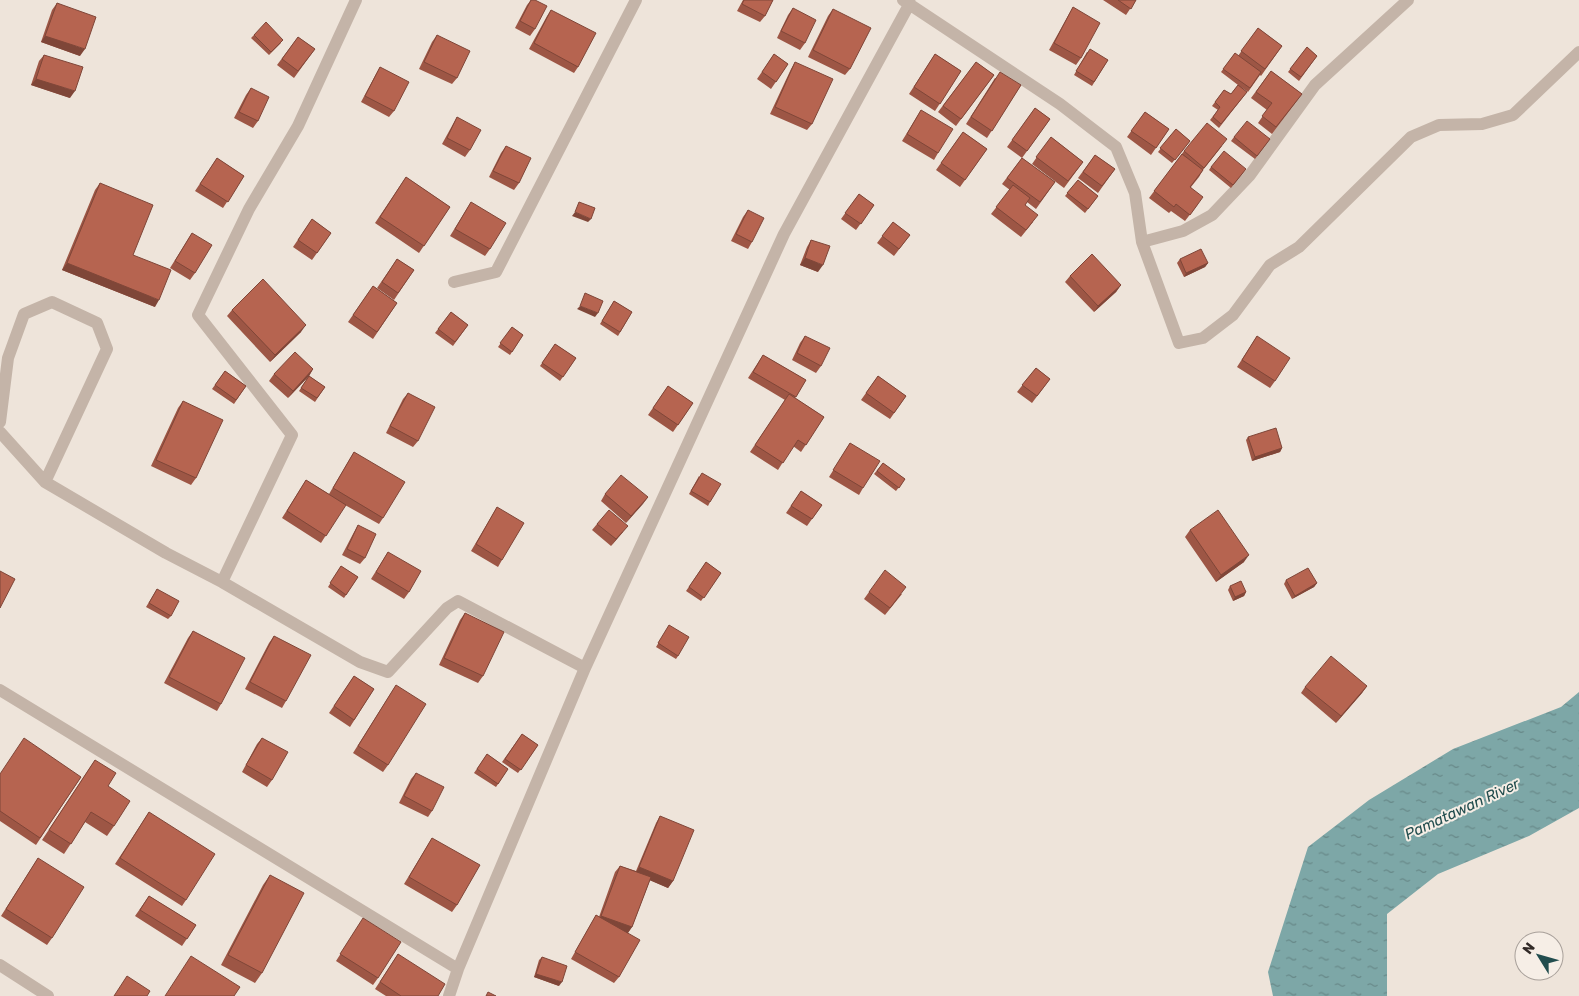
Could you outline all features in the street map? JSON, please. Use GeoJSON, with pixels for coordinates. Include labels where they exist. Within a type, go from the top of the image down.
{"type":"FeatureCollection","features":[{"type":"Feature","properties":{"kind":"street"},"geometry":{"type":"LineString","coordinates":[[222,582],[292,435],[198,315],[249,209],[298,126],[356,0]]}},
{"type":"Feature","properties":{"kind":"street"},"geometry":{"type":"LineString","coordinates":[[454,282],[496,272],[636,0]]}},
{"type":"Feature","properties":{"kind":"street"},"geometry":{"type":"LineString","coordinates":[[1142,242],[1183,231],[1212,215],[1250,175],[1315,85],[1408,0]]}},
{"type":"Feature","properties":{"kind":"street"},"geometry":{"type":"LineString","coordinates":[[449,996],[458,969],[585,668],[784,234],[907,2],[1060,104],[1116,147],[1135,193],[1142,242],[1179,343],[1203,338],[1233,315],[1270,265],[1299,247],[1411,136],[1439,125],[1482,124],[1513,115],[1579,52]]}},
{"type":"Feature","properties":{"kind":"street"},"geometry":{"type":"LineString","coordinates":[[0,422],[8,358],[24,314],[52,302],[97,323],[107,349],[46,482]]}},
{"type":"Feature","properties":{"kind":"street"},"geometry":{"type":"LineString","coordinates":[[0,432],[46,482],[166,553],[222,582],[360,662],[388,672],[447,608],[458,601],[585,668]]}},
{"type":"Feature","properties":{"kind":"street"},"geometry":{"type":"LineString","coordinates":[[0,690],[458,969]]}},
{"type":"Feature","properties":{"kind":"street"},"geometry":{"type":"LineString","coordinates":[[0,965],[48,996]]}},
{"type":"Feature","properties":{"kind":"water","name":"Pamatawan River"},"geometry":{"type":"Polygon","coordinates":[[[1579,692],[1579,808],[1529,836],[1438,874],[1387,914],[1387,996],[1273,996],[1268,972],[1308,847],[1369,800],[1453,749],[1561,707],[1579,692]]]}},
{"type":"Feature","properties":{"kind":"building"},"geometry":{"type":"Polygon","coordinates":[[[531,0],[547,6],[535,29],[520,21],[531,0]]]}},
{"type":"Feature","properties":{"kind":"building"},"geometry":{"type":"Polygon","coordinates":[[[744,0],[773,0],[765,16],[742,4],[744,0]]]}},
{"type":"Feature","properties":{"kind":"building"},"geometry":{"type":"Polygon","coordinates":[[[1118,0],[1136,0],[1131,9],[1118,0]]]}},
{"type":"Feature","properties":{"kind":"building"},"geometry":{"type":"Polygon","coordinates":[[[57,3],[96,17],[85,49],[45,36],[57,3]]]}},
{"type":"Feature","properties":{"kind":"building"},"geometry":{"type":"Polygon","coordinates":[[[1073,7],[1100,23],[1081,58],[1054,43],[1073,7]]]}},
{"type":"Feature","properties":{"kind":"building"},"geometry":{"type":"Polygon","coordinates":[[[793,8],[816,20],[805,43],[781,31],[793,8]]]}},
{"type":"Feature","properties":{"kind":"building"},"geometry":{"type":"Polygon","coordinates":[[[833,9],[871,28],[850,69],[813,50],[833,9]]]}},
{"type":"Feature","properties":{"kind":"building"},"geometry":{"type":"Polygon","coordinates":[[[551,10],[596,33],[578,67],[534,43],[551,10]]]}},
{"type":"Feature","properties":{"kind":"building"},"geometry":{"type":"Polygon","coordinates":[[[266,22],[283,40],[271,52],[254,35],[266,22]]]}},
{"type":"Feature","properties":{"kind":"building"},"geometry":{"type":"Polygon","coordinates":[[[1258,28],[1282,46],[1265,69],[1241,51],[1258,28]]]}},
{"type":"Feature","properties":{"kind":"building"},"geometry":{"type":"Polygon","coordinates":[[[437,35],[470,51],[457,78],[424,62],[437,35]]]}},
{"type":"Feature","properties":{"kind":"building"},"geometry":{"type":"Polygon","coordinates":[[[298,37],[315,49],[298,71],[282,59],[298,37]]]}},
{"type":"Feature","properties":{"kind":"building"},"geometry":{"type":"Polygon","coordinates":[[[1307,47],[1317,56],[1301,77],[1290,69],[1307,47]]]}},
{"type":"Feature","properties":{"kind":"building"},"geometry":{"type":"Polygon","coordinates":[[[1090,49],[1108,60],[1094,82],[1076,71],[1090,49]]]}},
{"type":"Feature","properties":{"kind":"building"},"geometry":{"type":"Polygon","coordinates":[[[1235,53],[1261,72],[1250,88],[1223,69],[1235,53]]]}},
{"type":"Feature","properties":{"kind":"building"},"geometry":{"type":"Polygon","coordinates":[[[774,54],[788,64],[776,82],[762,72],[774,54]]]}},
{"type":"Feature","properties":{"kind":"building"},"geometry":{"type":"Polygon","coordinates":[[[935,54],[961,71],[940,104],[914,87],[935,54]]]}},
{"type":"Feature","properties":{"kind":"building"},"geometry":{"type":"Polygon","coordinates":[[[44,55],[83,67],[75,91],[36,79],[44,55]]]}},
{"type":"Feature","properties":{"kind":"building"},"geometry":{"type":"Polygon","coordinates":[[[795,62],[833,79],[812,124],[775,107],[795,62]]]}},
{"type":"Feature","properties":{"kind":"building"},"geometry":{"type":"Polygon","coordinates":[[[976,62],[994,75],[961,119],[943,106],[976,62]]]}},
{"type":"Feature","properties":{"kind":"building"},"geometry":{"type":"Polygon","coordinates":[[[380,67],[409,82],[394,111],[365,96],[380,67]]]}},
{"type":"Feature","properties":{"kind":"building"},"geometry":{"type":"Polygon","coordinates":[[[1271,71],[1302,94],[1276,127],[1262,116],[1272,103],[1256,92],[1271,71]]]}},
{"type":"Feature","properties":{"kind":"building"},"geometry":{"type":"Polygon","coordinates":[[[1000,72],[1021,85],[992,131],[971,117],[1000,72]]]}},
{"type":"Feature","properties":{"kind":"building"},"geometry":{"type":"Polygon","coordinates":[[[1238,85],[1247,92],[1221,124],[1213,117],[1220,107],[1215,102],[1224,90],[1231,94],[1238,85]]]}},
{"type":"Feature","properties":{"kind":"building"},"geometry":{"type":"Polygon","coordinates":[[[251,88],[269,97],[258,121],[239,112],[251,88]]]}},
{"type":"Feature","properties":{"kind":"building"},"geometry":{"type":"Polygon","coordinates":[[[1035,108],[1050,119],[1027,151],[1012,140],[1035,108]]]}},
{"type":"Feature","properties":{"kind":"building"},"geometry":{"type":"Polygon","coordinates":[[[921,110],[953,129],[938,153],[907,134],[921,110]]]}},
{"type":"Feature","properties":{"kind":"building"},"geometry":{"type":"Polygon","coordinates":[[[1145,112],[1169,129],[1156,148],[1131,131],[1145,112]]]}},
{"type":"Feature","properties":{"kind":"building"},"geometry":{"type":"Polygon","coordinates":[[[457,117],[481,130],[470,150],[447,138],[457,117]]]}},
{"type":"Feature","properties":{"kind":"building"},"geometry":{"type":"Polygon","coordinates":[[[1247,121],[1270,139],[1257,156],[1234,137],[1247,121]]]}},
{"type":"Feature","properties":{"kind":"building"},"geometry":{"type":"Polygon","coordinates":[[[1207,123],[1227,139],[1204,168],[1184,151],[1207,123]]]}},
{"type":"Feature","properties":{"kind":"building"},"geometry":{"type":"Polygon","coordinates":[[[1176,129],[1190,141],[1175,160],[1160,148],[1176,129]]]}},
{"type":"Feature","properties":{"kind":"building"},"geometry":{"type":"Polygon","coordinates":[[[963,132],[987,149],[965,180],[941,163],[963,132]]]}},
{"type":"Feature","properties":{"kind":"building"},"geometry":{"type":"Polygon","coordinates":[[[1051,137],[1083,162],[1068,181],[1036,157],[1051,137]]]}},
{"type":"Feature","properties":{"kind":"building"},"geometry":{"type":"Polygon","coordinates":[[[506,146],[531,158],[519,183],[493,171],[506,146]]]}},
{"type":"Feature","properties":{"kind":"building"},"geometry":{"type":"Polygon","coordinates":[[[1224,151],[1246,169],[1233,185],[1211,167],[1224,151]]]}},
{"type":"Feature","properties":{"kind":"building"},"geometry":{"type":"Polygon","coordinates":[[[1182,154],[1203,170],[1190,187],[1203,197],[1190,215],[1176,204],[1174,207],[1154,191],[1182,154]]]}},
{"type":"Feature","properties":{"kind":"building"},"geometry":{"type":"Polygon","coordinates":[[[1095,155],[1115,169],[1102,186],[1083,172],[1095,155]]]}},
{"type":"Feature","properties":{"kind":"building"},"geometry":{"type":"Polygon","coordinates":[[[217,158],[244,176],[228,202],[200,184],[217,158]]]}},
{"type":"Feature","properties":{"kind":"building"},"geometry":{"type":"Polygon","coordinates":[[[1022,158],[1055,182],[1040,202],[1007,178],[1022,158]]]}},
{"type":"Feature","properties":{"kind":"building"},"geometry":{"type":"Polygon","coordinates":[[[406,177],[450,207],[424,246],[380,217],[406,177]]]}},
{"type":"Feature","properties":{"kind":"building"},"geometry":{"type":"Polygon","coordinates":[[[1078,180],[1098,196],[1088,209],[1067,193],[1078,180]]]}},
{"type":"Feature","properties":{"kind":"building"},"geometry":{"type":"Polygon","coordinates":[[[100,183],[153,205],[133,255],[171,270],[159,300],[67,263],[100,183]]]}},
{"type":"Feature","properties":{"kind":"building"},"geometry":{"type":"Polygon","coordinates":[[[1013,185],[1030,198],[1025,205],[1038,215],[1026,230],[996,207],[1013,185]]]}},
{"type":"Feature","properties":{"kind":"building"},"geometry":{"type":"Polygon","coordinates":[[[859,194],[874,205],[861,224],[845,213],[859,194]]]}},
{"type":"Feature","properties":{"kind":"building"},"geometry":{"type":"Polygon","coordinates":[[[471,202],[506,223],[490,249],[455,229],[471,202]]]}},
{"type":"Feature","properties":{"kind":"building"},"geometry":{"type":"Polygon","coordinates":[[[579,202],[595,208],[591,219],[575,212],[579,202]]]}},
{"type":"Feature","properties":{"kind":"building"},"geometry":{"type":"Polygon","coordinates":[[[748,210],[764,218],[752,242],[736,234],[748,210]]]}},
{"type":"Feature","properties":{"kind":"building"},"geometry":{"type":"Polygon","coordinates":[[[312,219],[331,233],[317,253],[298,240],[312,219]]]}},
{"type":"Feature","properties":{"kind":"building"},"geometry":{"type":"Polygon","coordinates":[[[893,222],[910,235],[899,249],[882,236],[893,222]]]}},
{"type":"Feature","properties":{"kind":"building"},"geometry":{"type":"Polygon","coordinates":[[[192,233],[212,245],[195,273],[175,261],[192,233]]]}},
{"type":"Feature","properties":{"kind":"building"},"geometry":{"type":"Polygon","coordinates":[[[811,240],[830,246],[823,265],[805,258],[811,240]]]}},
{"type":"Feature","properties":{"kind":"building"},"geometry":{"type":"Polygon","coordinates":[[[1201,249],[1208,263],[1186,273],[1180,259],[1201,249]]]}},
{"type":"Feature","properties":{"kind":"building"},"geometry":{"type":"Polygon","coordinates":[[[1092,254],[1121,285],[1098,306],[1070,276],[1092,254]]]}},
{"type":"Feature","properties":{"kind":"building"},"geometry":{"type":"Polygon","coordinates":[[[397,259],[414,270],[398,293],[382,282],[397,259]]]}},
{"type":"Feature","properties":{"kind":"building"},"geometry":{"type":"Polygon","coordinates":[[[263,279],[306,325],[275,355],[232,310],[263,279]]]}},
{"type":"Feature","properties":{"kind":"building"},"geometry":{"type":"Polygon","coordinates":[[[373,286],[397,303],[377,332],[353,315],[373,286]]]}},
{"type":"Feature","properties":{"kind":"building"},"geometry":{"type":"Polygon","coordinates":[[[585,293],[603,301],[598,313],[580,306],[585,293]]]}},
{"type":"Feature","properties":{"kind":"building"},"geometry":{"type":"Polygon","coordinates":[[[614,301],[632,312],[620,332],[602,321],[614,301]]]}},
{"type":"Feature","properties":{"kind":"building"},"geometry":{"type":"Polygon","coordinates":[[[451,312],[468,325],[455,342],[438,329],[451,312]]]}},
{"type":"Feature","properties":{"kind":"building"},"geometry":{"type":"Polygon","coordinates":[[[512,327],[523,335],[512,352],[500,343],[512,327]]]}},
{"type":"Feature","properties":{"kind":"building"},"geometry":{"type":"Polygon","coordinates":[[[805,336],[830,348],[821,366],[797,353],[805,336]]]}},
{"type":"Feature","properties":{"kind":"building"},"geometry":{"type":"Polygon","coordinates":[[[1257,336],[1290,358],[1275,381],[1242,360],[1257,336]]]}},
{"type":"Feature","properties":{"kind":"building"},"geometry":{"type":"Polygon","coordinates":[[[555,344],[576,358],[563,377],[542,363],[555,344]]]}},
{"type":"Feature","properties":{"kind":"building"},"geometry":{"type":"Polygon","coordinates":[[[295,352],[313,369],[293,391],[274,374],[295,352]]]}},
{"type":"Feature","properties":{"kind":"building"},"geometry":{"type":"Polygon","coordinates":[[[763,355],[806,380],[796,397],[753,372],[763,355]]]}},
{"type":"Feature","properties":{"kind":"building"},"geometry":{"type":"Polygon","coordinates":[[[1036,368],[1050,379],[1037,396],[1022,385],[1036,368]]]}},
{"type":"Feature","properties":{"kind":"building"},"geometry":{"type":"Polygon","coordinates":[[[225,371],[246,386],[236,400],[215,385],[225,371]]]}},
{"type":"Feature","properties":{"kind":"building"},"geometry":{"type":"Polygon","coordinates":[[[309,376],[325,387],[317,398],[301,388],[309,376]]]}},
{"type":"Feature","properties":{"kind":"building"},"geometry":{"type":"Polygon","coordinates":[[[878,376],[906,396],[894,413],[866,393],[878,376]]]}},
{"type":"Feature","properties":{"kind":"building"},"geometry":{"type":"Polygon","coordinates":[[[668,386],[693,403],[678,425],[653,408],[668,386]]]}},
{"type":"Feature","properties":{"kind":"building"},"geometry":{"type":"Polygon","coordinates":[[[408,393],[435,407],[418,441],[390,426],[408,393]]]}},
{"type":"Feature","properties":{"kind":"building"},"geometry":{"type":"Polygon","coordinates":[[[789,394],[824,417],[806,445],[798,440],[783,463],[755,445],[789,394]]]}},
{"type":"Feature","properties":{"kind":"building"},"geometry":{"type":"Polygon","coordinates":[[[183,401],[223,420],[196,478],[156,460],[183,401]]]}},
{"type":"Feature","properties":{"kind":"building"},"geometry":{"type":"Polygon","coordinates":[[[1276,428],[1282,448],[1255,457],[1248,437],[1276,428]]]}},
{"type":"Feature","properties":{"kind":"building"},"geometry":{"type":"Polygon","coordinates":[[[850,443],[880,461],[863,488],[833,470],[850,443]]]}},
{"type":"Feature","properties":{"kind":"building"},"geometry":{"type":"Polygon","coordinates":[[[354,452],[405,482],[383,518],[333,488],[354,452]]]}},
{"type":"Feature","properties":{"kind":"building"},"geometry":{"type":"Polygon","coordinates":[[[883,463],[905,479],[899,488],[877,471],[883,463]]]}},
{"type":"Feature","properties":{"kind":"building"},"geometry":{"type":"Polygon","coordinates":[[[702,473],[721,484],[710,502],[691,491],[702,473]]]}},
{"type":"Feature","properties":{"kind":"building"},"geometry":{"type":"Polygon","coordinates":[[[621,475],[648,497],[631,516],[605,494],[621,475]]]}},
{"type":"Feature","properties":{"kind":"building"},"geometry":{"type":"Polygon","coordinates":[[[306,480],[346,505],[326,536],[287,511],[306,480]]]}},
{"type":"Feature","properties":{"kind":"building"},"geometry":{"type":"Polygon","coordinates":[[[801,491],[822,505],[812,519],[791,506],[801,491]]]}},
{"type":"Feature","properties":{"kind":"building"},"geometry":{"type":"Polygon","coordinates":[[[497,507],[524,523],[502,560],[476,544],[497,507]]]}},
{"type":"Feature","properties":{"kind":"building"},"geometry":{"type":"Polygon","coordinates":[[[609,510],[628,526],[616,539],[597,524],[609,510]]]}},
{"type":"Feature","properties":{"kind":"building"},"geometry":{"type":"Polygon","coordinates":[[[1218,510],[1249,555],[1221,575],[1190,530],[1218,510]]]}},
{"type":"Feature","properties":{"kind":"building"},"geometry":{"type":"Polygon","coordinates":[[[358,525],[376,534],[365,558],[347,549],[358,525]]]}},
{"type":"Feature","properties":{"kind":"building"},"geometry":{"type":"Polygon","coordinates":[[[388,552],[421,571],[409,592],[376,572],[388,552]]]}},
{"type":"Feature","properties":{"kind":"building"},"geometry":{"type":"Polygon","coordinates":[[[706,562],[721,573],[704,598],[689,587],[706,562]]]}},
{"type":"Feature","properties":{"kind":"building"},"geometry":{"type":"Polygon","coordinates":[[[341,566],[358,577],[346,595],[330,583],[341,566]]]}},
{"type":"Feature","properties":{"kind":"building"},"geometry":{"type":"Polygon","coordinates":[[[1308,568],[1317,583],[1295,596],[1286,580],[1308,568]]]}},
{"type":"Feature","properties":{"kind":"building"},"geometry":{"type":"Polygon","coordinates":[[[885,570],[906,587],[890,608],[869,592],[885,570]]]}},
{"type":"Feature","properties":{"kind":"building"},"geometry":{"type":"Polygon","coordinates":[[[0,571],[15,579],[0,608],[0,571]]]}},
{"type":"Feature","properties":{"kind":"building"},"geometry":{"type":"Polygon","coordinates":[[[1241,581],[1246,592],[1235,597],[1230,586],[1241,581]]]}},
{"type":"Feature","properties":{"kind":"building"},"geometry":{"type":"Polygon","coordinates":[[[157,589],[179,601],[171,616],[149,603],[157,589]]]}},
{"type":"Feature","properties":{"kind":"building"},"geometry":{"type":"Polygon","coordinates":[[[465,613],[504,632],[483,676],[444,658],[465,613]]]}},
{"type":"Feature","properties":{"kind":"building"},"geometry":{"type":"Polygon","coordinates":[[[669,625],[689,637],[678,656],[658,643],[669,625]]]}},
{"type":"Feature","properties":{"kind":"building"},"geometry":{"type":"Polygon","coordinates":[[[193,631],[245,658],[221,704],[169,677],[193,631]]]}},
{"type":"Feature","properties":{"kind":"building"},"geometry":{"type":"Polygon","coordinates":[[[274,636],[311,655],[286,701],[250,682],[274,636]]]}},
{"type":"Feature","properties":{"kind":"building"},"geometry":{"type":"Polygon","coordinates":[[[1331,656],[1367,686],[1341,716],[1305,687],[1331,656]]]}},
{"type":"Feature","properties":{"kind":"building"},"geometry":{"type":"Polygon","coordinates":[[[354,676],[374,689],[354,720],[334,706],[354,676]]]}},
{"type":"Feature","properties":{"kind":"building"},"geometry":{"type":"Polygon","coordinates":[[[396,685],[426,704],[388,765],[358,746],[396,685]]]}},
{"type":"Feature","properties":{"kind":"building"},"geometry":{"type":"Polygon","coordinates":[[[522,734],[538,745],[521,770],[505,759],[522,734]]]}},
{"type":"Feature","properties":{"kind":"building"},"geometry":{"type":"Polygon","coordinates":[[[24,738],[81,777],[40,838],[0,811],[0,774],[24,738]]]}},
{"type":"Feature","properties":{"kind":"building"},"geometry":{"type":"Polygon","coordinates":[[[262,738],[288,752],[272,780],[246,765],[262,738]]]}},
{"type":"Feature","properties":{"kind":"building"},"geometry":{"type":"Polygon","coordinates":[[[487,754],[508,769],[498,784],[477,769],[487,754]]]}},
{"type":"Feature","properties":{"kind":"building"},"geometry":{"type":"Polygon","coordinates":[[[95,760],[116,773],[108,786],[130,801],[114,826],[91,812],[71,844],[49,830],[95,760]]]}},
{"type":"Feature","properties":{"kind":"building"},"geometry":{"type":"Polygon","coordinates":[[[416,773],[444,787],[432,811],[404,796],[416,773]]]}},
{"type":"Feature","properties":{"kind":"building"},"geometry":{"type":"Polygon","coordinates":[[[149,812],[215,854],[186,900],[120,858],[149,812]]]}},
{"type":"Feature","properties":{"kind":"building"},"geometry":{"type":"Polygon","coordinates":[[[660,816],[694,830],[673,881],[639,867],[660,816]]]}},
{"type":"Feature","properties":{"kind":"building"},"geometry":{"type":"Polygon","coordinates":[[[432,838],[480,865],[457,905],[409,877],[432,838]]]}},
{"type":"Feature","properties":{"kind":"building"},"geometry":{"type":"Polygon","coordinates":[[[38,858],[84,887],[52,938],[6,909],[38,858]]]}},
{"type":"Feature","properties":{"kind":"building"},"geometry":{"type":"Polygon","coordinates":[[[620,866],[651,877],[632,927],[601,916],[620,866]]]}},
{"type":"Feature","properties":{"kind":"building"},"geometry":{"type":"Polygon","coordinates":[[[270,875],[304,893],[262,973],[228,955],[270,875]]]}},
{"type":"Feature","properties":{"kind":"building"},"geometry":{"type":"Polygon","coordinates":[[[149,896],[196,925],[187,939],[140,910],[149,896]]]}},
{"type":"Feature","properties":{"kind":"building"},"geometry":{"type":"Polygon","coordinates":[[[596,915],[640,940],[619,977],[575,952],[596,915]]]}},
{"type":"Feature","properties":{"kind":"building"},"geometry":{"type":"Polygon","coordinates":[[[363,918],[401,942],[378,978],[340,954],[363,918]]]}},
{"type":"Feature","properties":{"kind":"building"},"geometry":{"type":"Polygon","coordinates":[[[398,954],[445,984],[438,996],[401,996],[380,982],[398,954]]]}},
{"type":"Feature","properties":{"kind":"building"},"geometry":{"type":"Polygon","coordinates":[[[191,956],[240,987],[234,996],[165,996],[191,956]]]}},
{"type":"Feature","properties":{"kind":"building"},"geometry":{"type":"Polygon","coordinates":[[[542,957],[567,966],[562,982],[536,974],[542,957]]]}},
{"type":"Feature","properties":{"kind":"building"},"geometry":{"type":"Polygon","coordinates":[[[127,976],[150,991],[147,996],[114,996],[127,976]]]}},
{"type":"Feature","properties":{"kind":"building"},"geometry":{"type":"Polygon","coordinates":[[[488,992],[496,996],[486,996],[488,992]]]}}]}
